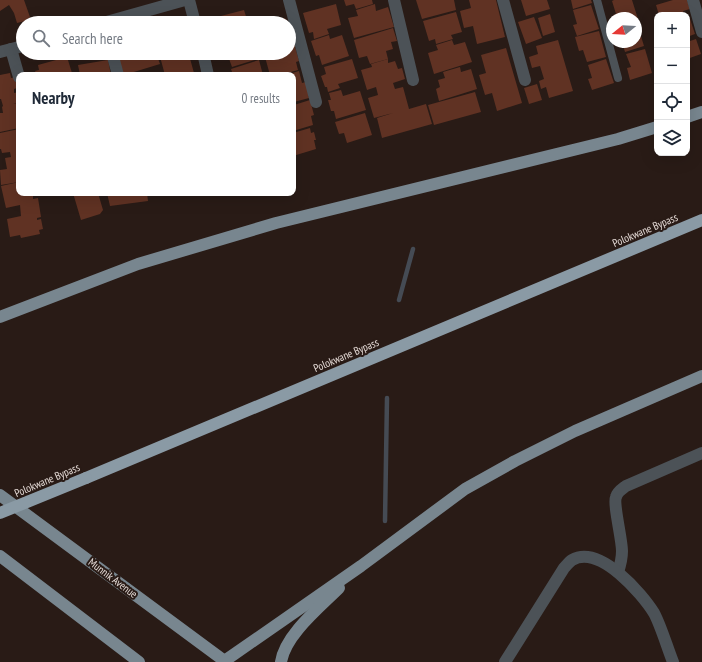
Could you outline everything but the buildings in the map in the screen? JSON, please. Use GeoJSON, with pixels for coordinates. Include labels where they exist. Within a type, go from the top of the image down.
{"type":"FeatureCollection","features":[{"type":"Feature","properties":{"kind":"highway","name":"Polokwane Bypass"},"geometry":{"type":"LineString","coordinates":[[0,514],[702,220]]}},
{"type":"Feature","properties":{"kind":"main road"},"geometry":{"type":"LineString","coordinates":[[690,116],[702,112]]}},
{"type":"Feature","properties":{"kind":"main road"},"geometry":{"type":"LineString","coordinates":[[0,316],[138,264],[269,225],[618,139],[654,128]]}},
{"type":"Feature","properties":{"kind":"main road"},"geometry":{"type":"LineString","coordinates":[[224,662],[361,566],[465,489],[508,464],[575,431],[702,376]]}},
{"type":"Feature","properties":{"kind":"main road","name":"Munnik Avenue"},"geometry":{"type":"LineString","coordinates":[[0,495],[224,662]]}},
{"type":"Feature","properties":{"kind":"main road"},"geometry":{"type":"LineString","coordinates":[[0,556],[139,662]]}},
{"type":"Feature","properties":{"kind":"main road"},"geometry":{"type":"LineString","coordinates":[[281,662],[290,641],[304,623],[361,566]]}},
{"type":"Feature","properties":{"kind":"street"},"geometry":{"type":"LineString","coordinates":[[128,16],[185,0]]}},
{"type":"Feature","properties":{"kind":"street"},"geometry":{"type":"LineString","coordinates":[[189,0],[193,16]]}},
{"type":"Feature","properties":{"kind":"street"},"geometry":{"type":"LineString","coordinates":[[289,0],[293,16]]}},
{"type":"Feature","properties":{"kind":"street"},"geometry":{"type":"LineString","coordinates":[[394,0],[413,80]]}},
{"type":"Feature","properties":{"kind":"street"},"geometry":{"type":"LineString","coordinates":[[503,0],[525,80]]}},
{"type":"Feature","properties":{"kind":"street"},"geometry":{"type":"LineString","coordinates":[[693,0],[702,32]]}},
{"type":"Feature","properties":{"kind":"street"},"geometry":{"type":"LineString","coordinates":[[296,26],[316,102]]}},
{"type":"Feature","properties":{"kind":"street"},"geometry":{"type":"LineString","coordinates":[[16,48],[5,50],[16,72]]}},
{"type":"Feature","properties":{"kind":"street"},"geometry":{"type":"LineString","coordinates":[[114,60],[117,72]]}},
{"type":"Feature","properties":{"kind":"street"},"geometry":{"type":"LineString","coordinates":[[205,60],[207,72]]}},
{"type":"Feature","properties":{"kind":"street"},"geometry":{"type":"LineString","coordinates":[[618,572],[622,552],[621,536],[615,505],[615,498],[618,492],[626,486],[702,453]]}},
{"type":"Feature","properties":{"kind":"street"},"geometry":{"type":"LineString","coordinates":[[505,662],[564,568],[573,560],[582,557],[593,558],[601,561],[618,572],[639,592],[654,614],[673,662]]}},
{"type":"Feature","properties":{"kind":"lane"},"geometry":{"type":"LineString","coordinates":[[597,0],[618,78]]}},
{"type":"Feature","properties":{"kind":"waterway"},"geometry":{"type":"LineString","coordinates":[[399,300],[413,249]]}},
{"type":"Feature","properties":{"kind":"waterway"},"geometry":{"type":"LineString","coordinates":[[385,521],[387,398]]}}]}
